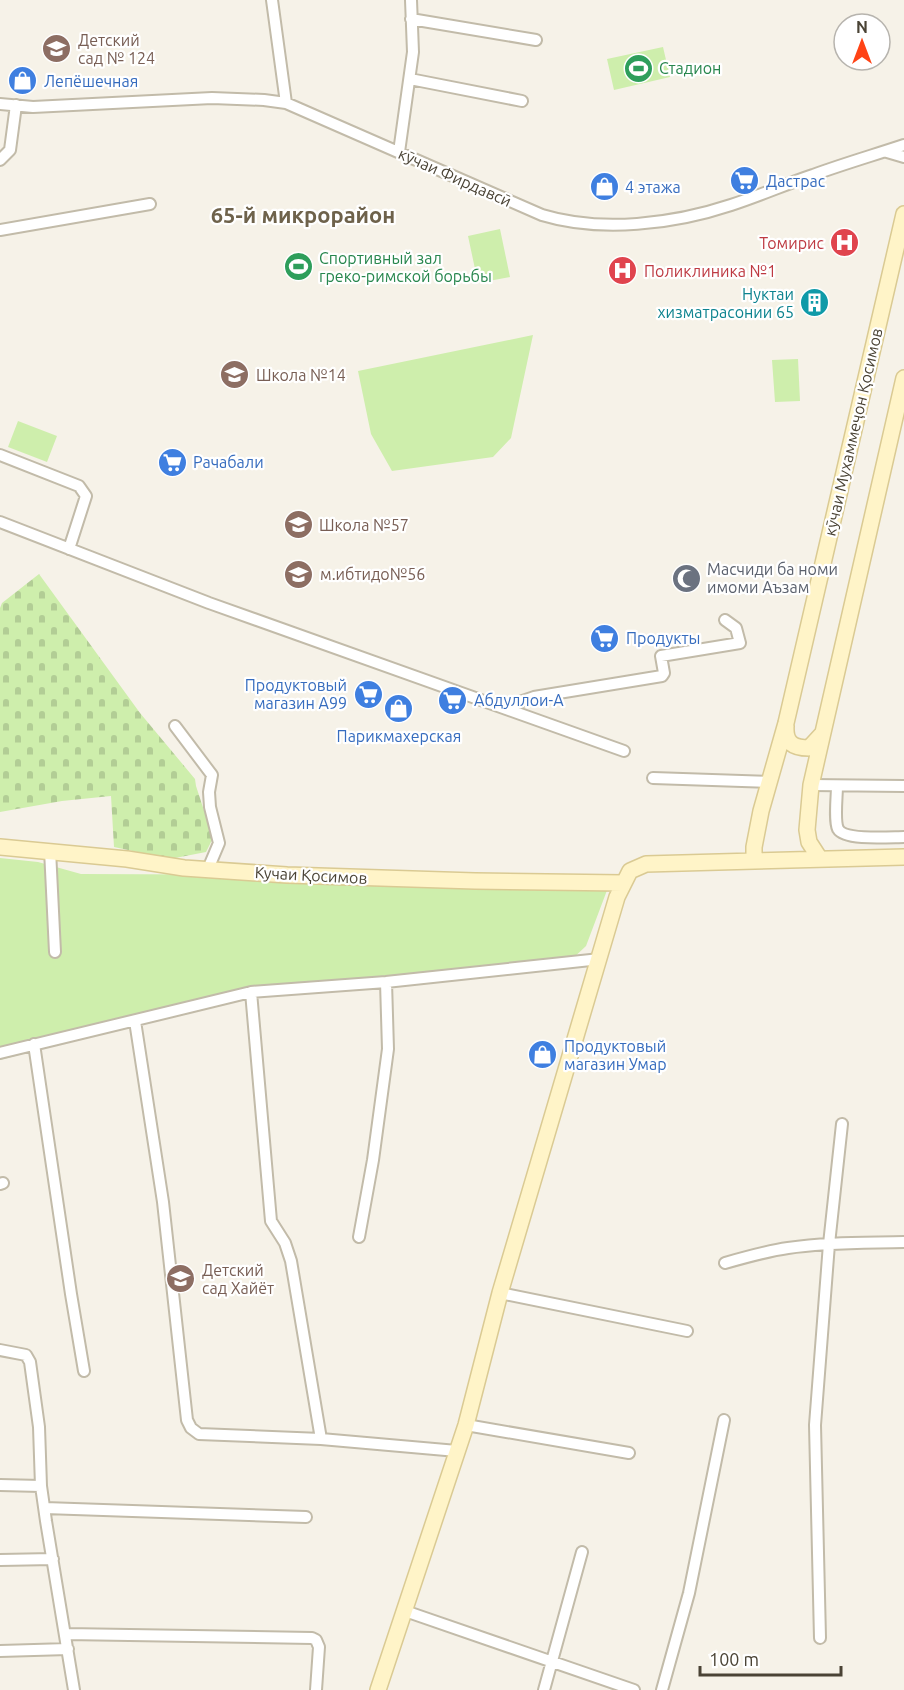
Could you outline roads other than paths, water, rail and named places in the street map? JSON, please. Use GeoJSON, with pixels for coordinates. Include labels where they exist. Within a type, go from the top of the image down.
{"type":"FeatureCollection","features":[{"type":"Feature","properties":{"kind":"street"},"geometry":{"type":"LineString","coordinates":[[272,0],[286,103]]}},
{"type":"Feature","properties":{"kind":"street"},"geometry":{"type":"LineString","coordinates":[[399,152],[413,52],[411,0]]}},
{"type":"Feature","properties":{"kind":"street"},"geometry":{"type":"LineString","coordinates":[[411,19],[536,40]]}},
{"type":"Feature","properties":{"kind":"street"},"geometry":{"type":"LineString","coordinates":[[410,79],[522,101]]}},
{"type":"Feature","properties":{"kind":"street","name":"кӯчаи Фирдавсӣ"},"geometry":{"type":"LineString","coordinates":[[0,104],[33,107],[212,98],[286,103],[542,215],[578,223],[628,225],[690,216],[731,206],[904,144]]}},
{"type":"Feature","properties":{"kind":"street"},"geometry":{"type":"LineString","coordinates":[[0,160],[10,150],[16,105]]}},
{"type":"Feature","properties":{"kind":"street"},"geometry":{"type":"LineString","coordinates":[[884,151],[904,157]]}},
{"type":"Feature","properties":{"kind":"street"},"geometry":{"type":"LineString","coordinates":[[0,230],[150,204]]}},
{"type":"Feature","properties":{"kind":"street","name":"кӯчаи Мухаммеҷон Қосимов"},"geometry":{"type":"LineString","coordinates":[[754,861],[754,847],[761,811],[786,723],[904,214]]}},
{"type":"Feature","properties":{"kind":"street"},"geometry":{"type":"LineString","coordinates":[[820,859],[809,842],[807,830],[812,785],[904,378]]}},
{"type":"Feature","properties":{"kind":"street"},"geometry":{"type":"LineString","coordinates":[[0,455],[79,486],[86,496],[69,549]]}},
{"type":"Feature","properties":{"kind":"street"},"geometry":{"type":"LineString","coordinates":[[0,522],[209,603],[624,751]]}},
{"type":"Feature","properties":{"kind":"street"},"geometry":{"type":"LineString","coordinates":[[505,707],[534,697],[662,676],[664,673],[661,656],[740,643],[736,628],[724,620]]}},
{"type":"Feature","properties":{"kind":"street"},"geometry":{"type":"LineString","coordinates":[[786,723],[786,734],[790,744],[797,748],[809,748],[822,734]]}},
{"type":"Feature","properties":{"kind":"street"},"geometry":{"type":"LineString","coordinates":[[175,726],[212,775],[209,792],[210,807],[219,843],[208,869]]}},
{"type":"Feature","properties":{"kind":"street"},"geometry":{"type":"LineString","coordinates":[[653,778],[770,782]]}},
{"type":"Feature","properties":{"kind":"street"},"geometry":{"type":"LineString","coordinates":[[812,785],[904,786]]}},
{"type":"Feature","properties":{"kind":"street"},"geometry":{"type":"LineString","coordinates":[[837,786],[837,826],[842,834],[851,837],[904,837]]}},
{"type":"Feature","properties":{"kind":"street","name":"Кучаи Қосимов"},"geometry":{"type":"LineString","coordinates":[[0,847],[50,850],[208,869],[287,874],[623,883]]}},
{"type":"Feature","properties":{"kind":"street"},"geometry":{"type":"LineString","coordinates":[[50,850],[55,952]]}},
{"type":"Feature","properties":{"kind":"street"},"geometry":{"type":"LineString","coordinates":[[378,1690],[466,1425],[500,1293],[617,897],[630,870],[646,864],[904,857]]}},
{"type":"Feature","properties":{"kind":"street"},"geometry":{"type":"LineString","coordinates":[[0,1053],[251,992],[386,982],[600,959]]}},
{"type":"Feature","properties":{"kind":"street"},"geometry":{"type":"LineString","coordinates":[[359,1237],[373,1160],[388,1049],[386,982]]}},
{"type":"Feature","properties":{"kind":"street"},"geometry":{"type":"LineString","coordinates":[[251,992],[271,1221],[285,1243],[291,1261],[321,1438]]}},
{"type":"Feature","properties":{"kind":"street"},"geometry":{"type":"LineString","coordinates":[[135,1021],[163,1202],[187,1420],[191,1428],[199,1434],[321,1438],[457,1451]]}},
{"type":"Feature","properties":{"kind":"street"},"geometry":{"type":"LineString","coordinates":[[34,1044],[70,1294],[84,1371]]}},
{"type":"Feature","properties":{"kind":"street"},"geometry":{"type":"LineString","coordinates":[[820,1638],[815,1425],[829,1244],[842,1124]]}},
{"type":"Feature","properties":{"kind":"street"},"geometry":{"type":"LineString","coordinates":[[725,1263],[761,1253],[829,1244],[904,1242]]}},
{"type":"Feature","properties":{"kind":"street"},"geometry":{"type":"LineString","coordinates":[[500,1293],[687,1331]]}},
{"type":"Feature","properties":{"kind":"street"},"geometry":{"type":"LineString","coordinates":[[0,1350],[26,1355],[30,1362],[39,1427],[41,1486],[74,1690]]}},
{"type":"Feature","properties":{"kind":"street"},"geometry":{"type":"LineString","coordinates":[[662,1690],[689,1593],[724,1420]]}},
{"type":"Feature","properties":{"kind":"street"},"geometry":{"type":"LineString","coordinates":[[466,1425],[629,1453]]}},
{"type":"Feature","properties":{"kind":"street"},"geometry":{"type":"LineString","coordinates":[[0,1485],[41,1486]]}},
{"type":"Feature","properties":{"kind":"street"},"geometry":{"type":"LineString","coordinates":[[45,1508],[306,1517]]}},
{"type":"Feature","properties":{"kind":"street"},"geometry":{"type":"LineString","coordinates":[[544,1690],[582,1552]]}},
{"type":"Feature","properties":{"kind":"street"},"geometry":{"type":"LineString","coordinates":[[0,1560],[53,1558]]}},
{"type":"Feature","properties":{"kind":"street"},"geometry":{"type":"LineString","coordinates":[[405,1611],[634,1690]]}},
{"type":"Feature","properties":{"kind":"street"},"geometry":{"type":"LineString","coordinates":[[66,1634],[312,1638],[316,1640],[319,1647],[316,1690]]}},
{"type":"Feature","properties":{"kind":"street"},"geometry":{"type":"LineString","coordinates":[[0,1652],[68,1649]]}},
{"type":"Feature","properties":{"kind":"place","name":"Детский сад № 124"},"geometry":{"type":"Point","coordinates":[57,49]}},
{"type":"Feature","properties":{"kind":"place","name":"Стадион"},"geometry":{"type":"Point","coordinates":[638,68]}},
{"type":"Feature","properties":{"kind":"place","name":"Лепёшечная"},"geometry":{"type":"Point","coordinates":[23,81]}},
{"type":"Feature","properties":{"kind":"place","name":"Дастрас"},"geometry":{"type":"Point","coordinates":[745,181]}},
{"type":"Feature","properties":{"kind":"place","name":"4 этажа"},"geometry":{"type":"Point","coordinates":[604,187]}},
{"type":"Feature","properties":{"kind":"place","name":"Томирис"},"geometry":{"type":"Point","coordinates":[845,243]}},
{"type":"Feature","properties":{"kind":"place","name":"Спортивный зал греко-римской борьбы"},"geometry":{"type":"Point","coordinates":[298,267]}},
{"type":"Feature","properties":{"kind":"place","name":"Поликлиника №1"},"geometry":{"type":"Point","coordinates":[623,271]}},
{"type":"Feature","properties":{"kind":"place","name":"Нуктаи хизматрасонии 65"},"geometry":{"type":"Point","coordinates":[815,303]}},
{"type":"Feature","properties":{"kind":"place","name":"Школа №14"},"geometry":{"type":"Point","coordinates":[235,375]}},
{"type":"Feature","properties":{"kind":"place","name":"Рачабали"},"geometry":{"type":"Point","coordinates":[172,462]}},
{"type":"Feature","properties":{"kind":"place","name":"Школа №57"},"geometry":{"type":"Point","coordinates":[298,525]}},
{"type":"Feature","properties":{"kind":"place","name":"м.ибтидо№56"},"geometry":{"type":"Point","coordinates":[299,574]}},
{"type":"Feature","properties":{"kind":"place","name":"Масчиди ба номи имоми Аъзам"},"geometry":{"type":"Point","coordinates":[686,578]}},
{"type":"Feature","properties":{"kind":"place","name":"Продукты"},"geometry":{"type":"Point","coordinates":[605,638]}},
{"type":"Feature","properties":{"kind":"place","name":"Продуктовый магазин А99"},"geometry":{"type":"Point","coordinates":[368,694]}},
{"type":"Feature","properties":{"kind":"place","name":"Абдуллои-А"},"geometry":{"type":"Point","coordinates":[453,700]}},
{"type":"Feature","properties":{"kind":"place","name":"Парикмахерская"},"geometry":{"type":"Point","coordinates":[399,708]}},
{"type":"Feature","properties":{"kind":"place","name":"Продуктовый магазин Умар"},"geometry":{"type":"Point","coordinates":[543,1055]}},
{"type":"Feature","properties":{"kind":"place","name":"Детский сад Хайёт"},"geometry":{"type":"Point","coordinates":[181,1279]}},
{"type":"Feature","properties":{"kind":"district","name":"65-й микрорайон"},"geometry":{"type":"Point","coordinates":[303,214]}}]}
